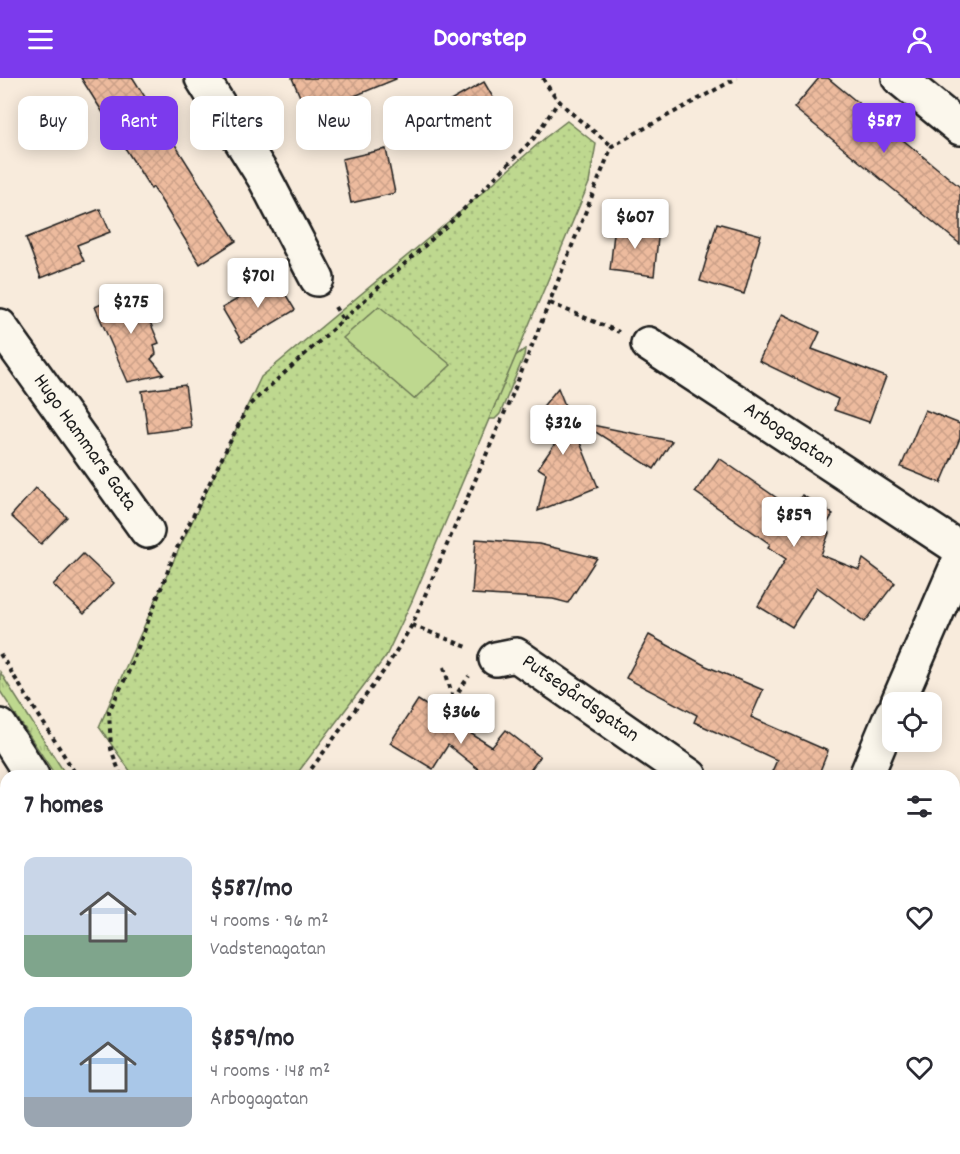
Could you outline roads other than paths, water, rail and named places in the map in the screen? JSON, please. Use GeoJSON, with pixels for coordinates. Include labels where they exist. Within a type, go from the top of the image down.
{"type":"FeatureCollection","features":[{"type":"Feature","properties":{"kind":"street"},"geometry":{"type":"LineString","coordinates":[[202,78],[265,179],[317,279]]}},
{"type":"Feature","properties":{"kind":"street"},"geometry":{"type":"LineString","coordinates":[[899,78],[960,128]]}},
{"type":"Feature","properties":{"kind":"street","name":"Hugo Hammars Gata"},"geometry":{"type":"LineString","coordinates":[[0,326],[147,531]]}},
{"type":"Feature","properties":{"kind":"street","name":"Arbogagatan"},"geometry":{"type":"LineString","coordinates":[[648,344],[960,549]]}},
{"type":"Feature","properties":{"kind":"street"},"geometry":{"type":"LineString","coordinates":[[902,692],[960,559]]}},
{"type":"Feature","properties":{"kind":"street","name":"Putsegårdsgatan"},"geometry":{"type":"LineString","coordinates":[[484,665],[516,655],[681,770]]}},
{"type":"Feature","properties":{"kind":"street"},"geometry":{"type":"LineString","coordinates":[[0,726],[28,770]]}},
{"type":"Feature","properties":{"kind":"street"},"geometry":{"type":"LineString","coordinates":[[869,770],[882,738]]}}]}
